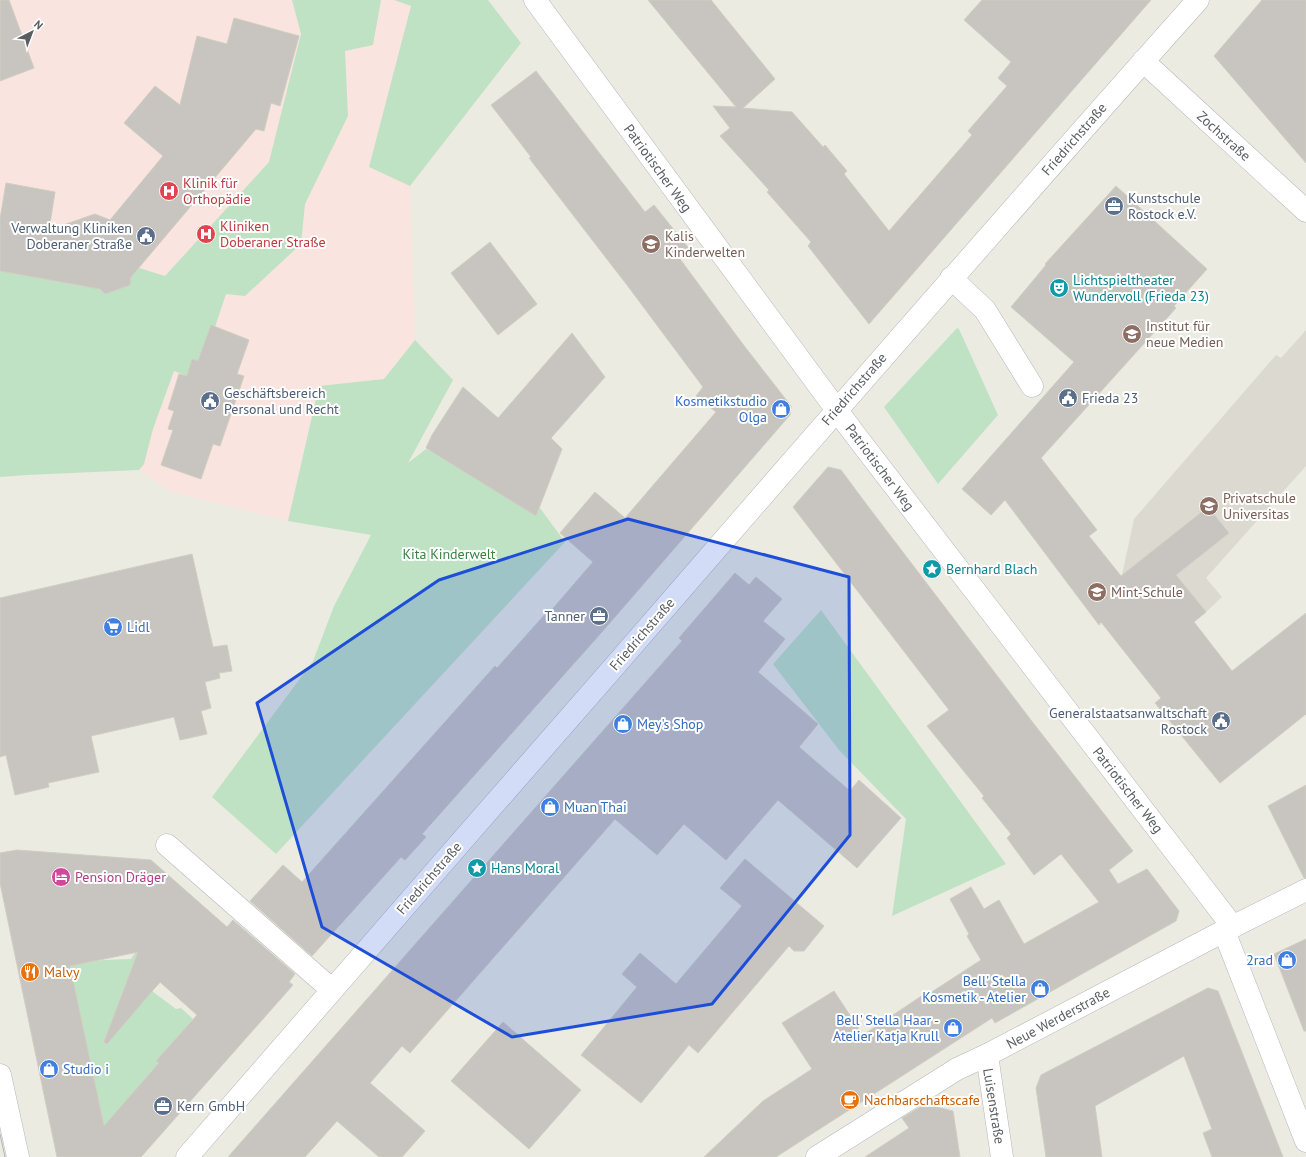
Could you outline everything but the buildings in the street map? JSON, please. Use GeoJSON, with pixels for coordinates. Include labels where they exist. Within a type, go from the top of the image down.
{"type":"FeatureCollection","features":[{"type":"Feature","properties":{"kind":"street","name":"Patriotischer Weg"},"geometry":{"type":"LineString","coordinates":[[535,0],[836,410],[1229,929],[1306,1141]]}},
{"type":"Feature","properties":{"kind":"street","name":"Friedrichstraße"},"geometry":{"type":"LineString","coordinates":[[187,1157],[331,989],[951,278],[1142,61],[1198,0]]}},
{"type":"Feature","properties":{"kind":"street","name":"Zochstraße"},"geometry":{"type":"LineString","coordinates":[[1142,61],[1306,210]]}},
{"type":"Feature","properties":{"kind":"street"},"geometry":{"type":"LineString","coordinates":[[951,278],[985,310],[1032,386]]}},
{"type":"Feature","properties":{"kind":"street"},"geometry":{"type":"LineString","coordinates":[[167,845],[331,989]]}},
{"type":"Feature","properties":{"kind":"street","name":"Neue Werderstraße"},"geometry":{"type":"LineString","coordinates":[[817,1157],[957,1069],[1306,890]]}},
{"type":"Feature","properties":{"kind":"street","name":"Luisenstraße"},"geometry":{"type":"LineString","coordinates":[[986,1055],[1002,1157]]}},
{"type":"Feature","properties":{"kind":"street"},"geometry":{"type":"LineString","coordinates":[[0,1075],[18,1157]]}},
{"type":"Feature","properties":{"kind":"highlighted area"},"geometry":{"type":"Polygon","coordinates":[[[628,519],[849,577],[850,835],[712,1004],[512,1037],[322,927],[257,703],[439,580],[628,519]]]}},
{"type":"Feature","properties":{"kind":"shaded area","name":"Kliniken Doberaner Straße"},"geometry":{"type":"Polygon","coordinates":[[[0,0],[488,0],[521,43],[410,186],[415,340],[453,380],[393,490],[376,535],[288,521],[171,492],[139,470],[105,456],[27,475],[0,477],[0,0]]]}},
{"type":"Feature","properties":{"kind":"shaded area","name":"Privatschule Universitas"},"geometry":{"type":"Polygon","coordinates":[[[1306,330],[1306,466],[1206,578],[1222,597],[1206,612],[1137,667],[1147,606],[1122,575],[1134,519],[1276,355],[1281,358],[1306,330]]]}},
{"type":"Feature","properties":{"kind":"green space"},"geometry":{"type":"Polygon","coordinates":[[[292,0],[381,0],[373,45],[345,51],[348,116],[305,204],[301,244],[245,296],[226,294],[215,327],[211,326],[198,361],[192,360],[187,376],[174,371],[153,429],[144,464],[139,470],[0,477],[0,271],[87,287],[91,281],[105,294],[130,285],[133,266],[165,276],[269,162],[301,34],[292,0]]]}},
{"type":"Feature","properties":{"kind":"green space"},"geometry":{"type":"Polygon","coordinates":[[[394,0],[488,0],[521,43],[410,186],[369,167],[411,6],[394,0]]]}},
{"type":"Feature","properties":{"kind":"green space"},"geometry":{"type":"Polygon","coordinates":[[[957,328],[959,329],[998,415],[938,484],[884,407],[957,328]]]}},
{"type":"Feature","properties":{"kind":"green space","name":"Kita Kinderwelt"},"geometry":{"type":"Polygon","coordinates":[[[415,340],[453,380],[408,463],[426,449],[433,452],[536,515],[540,508],[565,542],[276,854],[212,797],[313,661],[334,606],[371,535],[288,521],[319,386],[384,379],[415,340]]]}},
{"type":"Feature","properties":{"kind":"green space"},"geometry":{"type":"Polygon","coordinates":[[[821,610],[1006,864],[892,916],[906,819],[839,750],[773,664],[821,610]]]}},
{"type":"Feature","properties":{"kind":"green space"},"geometry":{"type":"Polygon","coordinates":[[[151,928],[161,982],[152,991],[176,1009],[181,1008],[193,1019],[157,1061],[159,1063],[110,1157],[70,966],[102,960],[131,959],[151,928]]]}},
{"type":"Feature","properties":{"kind":"tram line"},"geometry":{"type":"LineString","coordinates":[[0,1134],[5,1157]]}},
{"type":"Feature","properties":{"kind":"place","name":"Klinik für Orthopädie"},"geometry":{"type":"Point","coordinates":[169,191]}},
{"type":"Feature","properties":{"kind":"place","name":"Kunstschule Rostock e.V."},"geometry":{"type":"Point","coordinates":[1114,206]}},
{"type":"Feature","properties":{"kind":"place","name":"Kliniken Doberaner Straße"},"geometry":{"type":"Point","coordinates":[206,234]}},
{"type":"Feature","properties":{"kind":"place","name":"Verwaltung Kliniken Doberaner Straße"},"geometry":{"type":"Point","coordinates":[146,236]}},
{"type":"Feature","properties":{"kind":"place","name":"Kalis Kinderwelten"},"geometry":{"type":"Point","coordinates":[651,244]}},
{"type":"Feature","properties":{"kind":"place","name":"Lichtspieltheater Wundervoll (Frieda 23)"},"geometry":{"type":"Point","coordinates":[1059,288]}},
{"type":"Feature","properties":{"kind":"place","name":"Institut für neue Medien"},"geometry":{"type":"Point","coordinates":[1132,334]}},
{"type":"Feature","properties":{"kind":"place","name":"Frieda 23"},"geometry":{"type":"Point","coordinates":[1068,398]}},
{"type":"Feature","properties":{"kind":"place","name":"Geschäftsbereich Personal und Recht"},"geometry":{"type":"Point","coordinates":[210,401]}},
{"type":"Feature","properties":{"kind":"place","name":"Kosmetikstudio Olga"},"geometry":{"type":"Point","coordinates":[781,409]}},
{"type":"Feature","properties":{"kind":"place","name":"Privatschule Universitas"},"geometry":{"type":"Point","coordinates":[1209,506]}},
{"type":"Feature","properties":{"kind":"place","name":"Bernhard Blach"},"geometry":{"type":"Point","coordinates":[932,569]}},
{"type":"Feature","properties":{"kind":"place","name":"Mint-Schule"},"geometry":{"type":"Point","coordinates":[1097,592]}},
{"type":"Feature","properties":{"kind":"place","name":"Tanner"},"geometry":{"type":"Point","coordinates":[599,616]}},
{"type":"Feature","properties":{"kind":"place","name":"Lidl"},"geometry":{"type":"Point","coordinates":[113,627]}},
{"type":"Feature","properties":{"kind":"place","name":"Generalstaatsanwaltschaft Rostock"},"geometry":{"type":"Point","coordinates":[1221,721]}},
{"type":"Feature","properties":{"kind":"place","name":"Mey's Shop"},"geometry":{"type":"Point","coordinates":[623,724]}},
{"type":"Feature","properties":{"kind":"place","name":"Muan Thai"},"geometry":{"type":"Point","coordinates":[550,807]}},
{"type":"Feature","properties":{"kind":"place","name":"Hans Moral"},"geometry":{"type":"Point","coordinates":[477,868]}},
{"type":"Feature","properties":{"kind":"place","name":"Pension Dräger"},"geometry":{"type":"Point","coordinates":[61,877]}},
{"type":"Feature","properties":{"kind":"place","name":"2rad"},"geometry":{"type":"Point","coordinates":[1287,960]}},
{"type":"Feature","properties":{"kind":"place","name":"Malvy"},"geometry":{"type":"Point","coordinates":[30,972]}},
{"type":"Feature","properties":{"kind":"place","name":"Bell' Stella Kosmetik - Atelier"},"geometry":{"type":"Point","coordinates":[1040,989]}},
{"type":"Feature","properties":{"kind":"place","name":"Bell' Stella Haar - Atelier Katja Krull"},"geometry":{"type":"Point","coordinates":[953,1028]}},
{"type":"Feature","properties":{"kind":"place","name":"Studio i"},"geometry":{"type":"Point","coordinates":[49,1069]}},
{"type":"Feature","properties":{"kind":"place","name":"Nachbarschaftscafe"},"geometry":{"type":"Point","coordinates":[850,1100]}},
{"type":"Feature","properties":{"kind":"place","name":"Kern GmbH"},"geometry":{"type":"Point","coordinates":[163,1106]}}]}
